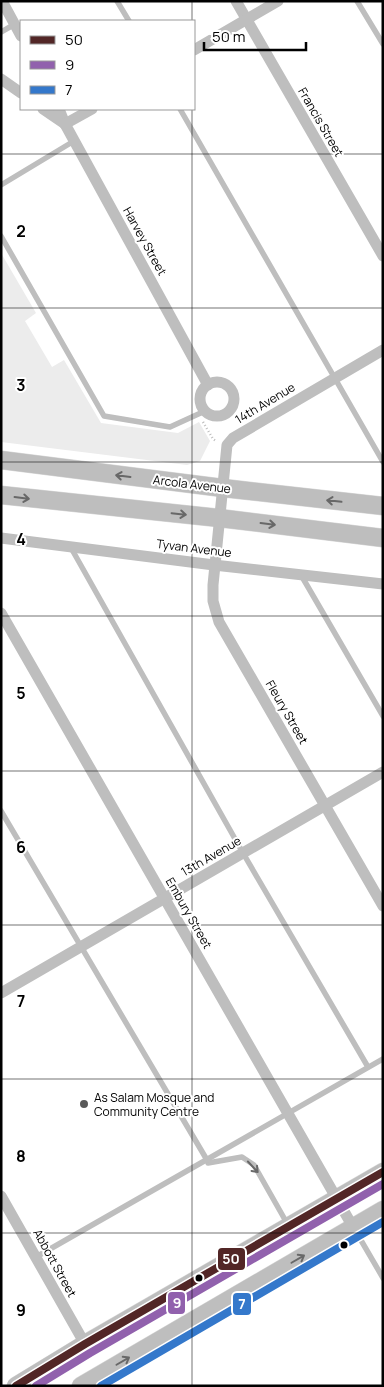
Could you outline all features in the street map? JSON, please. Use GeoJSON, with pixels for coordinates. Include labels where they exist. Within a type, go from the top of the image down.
{"type":"FeatureCollection","features":[{"type":"Feature","properties":{"kind":"main road","name":"Arcola Avenue"},"geometry":{"type":"LineString","coordinates":[[1,460],[383,506]]}},
{"type":"Feature","properties":{"kind":"main road"},"geometry":{"type":"LineString","coordinates":[[1,495],[219,518],[383,538]]}},
{"type":"Feature","properties":{"kind":"main road"},"geometry":{"type":"LineString","coordinates":[[16,1386],[84,1344],[383,1172]]}},
{"type":"Feature","properties":{"kind":"main road"},"geometry":{"type":"LineString","coordinates":[[81,1386],[383,1210]]}},
{"type":"Feature","properties":{"kind":"street"},"geometry":{"type":"LineString","coordinates":[[2,1],[20,34]]}},
{"type":"Feature","properties":{"kind":"street","name":"Francis Street"},"geometry":{"type":"LineString","coordinates":[[236,1],[383,256]]}},
{"type":"Feature","properties":{"kind":"street"},"geometry":{"type":"LineString","coordinates":[[195,49],[278,1]]}},
{"type":"Feature","properties":{"kind":"street"},"geometry":{"type":"LineString","coordinates":[[1,79],[20,92]]}},
{"type":"Feature","properties":{"kind":"street"},"geometry":{"type":"LineString","coordinates":[[44,110],[64,124],[90,110]]}},
{"type":"Feature","properties":{"kind":"street","name":"Harvey Street"},"geometry":{"type":"LineString","coordinates":[[60,110],[64,124],[208,385]]}},
{"type":"Feature","properties":{"kind":"street","name":"14th Avenue"},"geometry":{"type":"LineString","coordinates":[[227,445],[233,438],[383,350]]}},
{"type":"Feature","properties":{"kind":"street"},"geometry":{"type":"LineString","coordinates":[[219,382],[228,386],[232,391],[234,401],[230,411],[220,416],[207,413],[202,406],[201,394],[208,385],[219,382]]}},
{"type":"Feature","properties":{"kind":"street"},"geometry":{"type":"LineString","coordinates":[[219,518],[227,445]]}},
{"type":"Feature","properties":{"kind":"street","name":"Fleury Street"},"geometry":{"type":"LineString","coordinates":[[219,518],[214,565],[213,602],[219,622],[383,906]]}},
{"type":"Feature","properties":{"kind":"street","name":"Tyvan Avenue"},"geometry":{"type":"LineString","coordinates":[[1,538],[383,584]]}},
{"type":"Feature","properties":{"kind":"street","name":"Embury Street"},"geometry":{"type":"LineString","coordinates":[[1,612],[353,1227]]}},
{"type":"Feature","properties":{"kind":"street","name":"13th Avenue"},"geometry":{"type":"LineString","coordinates":[[1,993],[383,772]]}},
{"type":"Feature","properties":{"kind":"street","name":"Abbott Street"},"geometry":{"type":"LineString","coordinates":[[1,1196],[84,1344]]}},
{"type":"Feature","properties":{"kind":"lane"},"geometry":{"type":"LineString","coordinates":[[117,1],[128,20]]}},
{"type":"Feature","properties":{"kind":"lane"},"geometry":{"type":"LineString","coordinates":[[357,1],[383,44]]}},
{"type":"Feature","properties":{"kind":"lane"},"geometry":{"type":"LineString","coordinates":[[1,32],[15,24]]}},
{"type":"Feature","properties":{"kind":"lane"},"geometry":{"type":"LineString","coordinates":[[181,110],[383,462]]}},
{"type":"Feature","properties":{"kind":"lane"},"geometry":{"type":"LineString","coordinates":[[1,184],[74,141]]}},
{"type":"Feature","properties":{"kind":"lane"},"geometry":{"type":"LineString","coordinates":[[1,236],[104,416],[170,427],[207,413]]}},
{"type":"Feature","properties":{"kind":"lane"},"geometry":{"type":"LineString","coordinates":[[70,546],[368,1067]]}},
{"type":"Feature","properties":{"kind":"lane"},"geometry":{"type":"LineString","coordinates":[[300,574],[383,716]]}},
{"type":"Feature","properties":{"kind":"lane"},"geometry":{"type":"LineString","coordinates":[[1,811],[207,1162]]}},
{"type":"Feature","properties":{"kind":"lane"},"geometry":{"type":"LineString","coordinates":[[36,1257],[207,1162],[383,1059]]}},
{"type":"Feature","properties":{"kind":"lane"},"geometry":{"type":"LineString","coordinates":[[207,1162],[242,1157],[254,1164],[289,1226]]}},
{"type":"Feature","properties":{"kind":"lane"},"geometry":{"type":"LineString","coordinates":[[353,1227],[383,1278]]}},
{"type":"Feature","properties":{"kind":"path"},"geometry":{"type":"LineString","coordinates":[[207,413],[203,422],[213,439],[227,445]]}},
{"type":"Feature","properties":{"kind":"shaded area"},"geometry":{"type":"Polygon","coordinates":[[[1,253],[36,313],[25,321],[52,367],[64,360],[101,423],[178,433],[199,422],[210,441],[200,461],[187,465],[1,442],[1,253]]]}},
{"type":"Feature","properties":{"kind":"transit line","name":"50"},"geometry":{"type":"LineString","coordinates":[[16,1386],[85,1344],[383,1172]]}},
{"type":"Feature","properties":{"kind":"transit line","name":"9"},"geometry":{"type":"LineString","coordinates":[[36,1386],[383,1184]]}},
{"type":"Feature","properties":{"kind":"transit line","name":"7"},"geometry":{"type":"LineString","coordinates":[[101,1386],[383,1222]]}},
{"type":"Feature","properties":{"kind":"place","name":"As Salam Mosque and Community Centre"},"geometry":{"type":"Point","coordinates":[84,1104]}}]}
